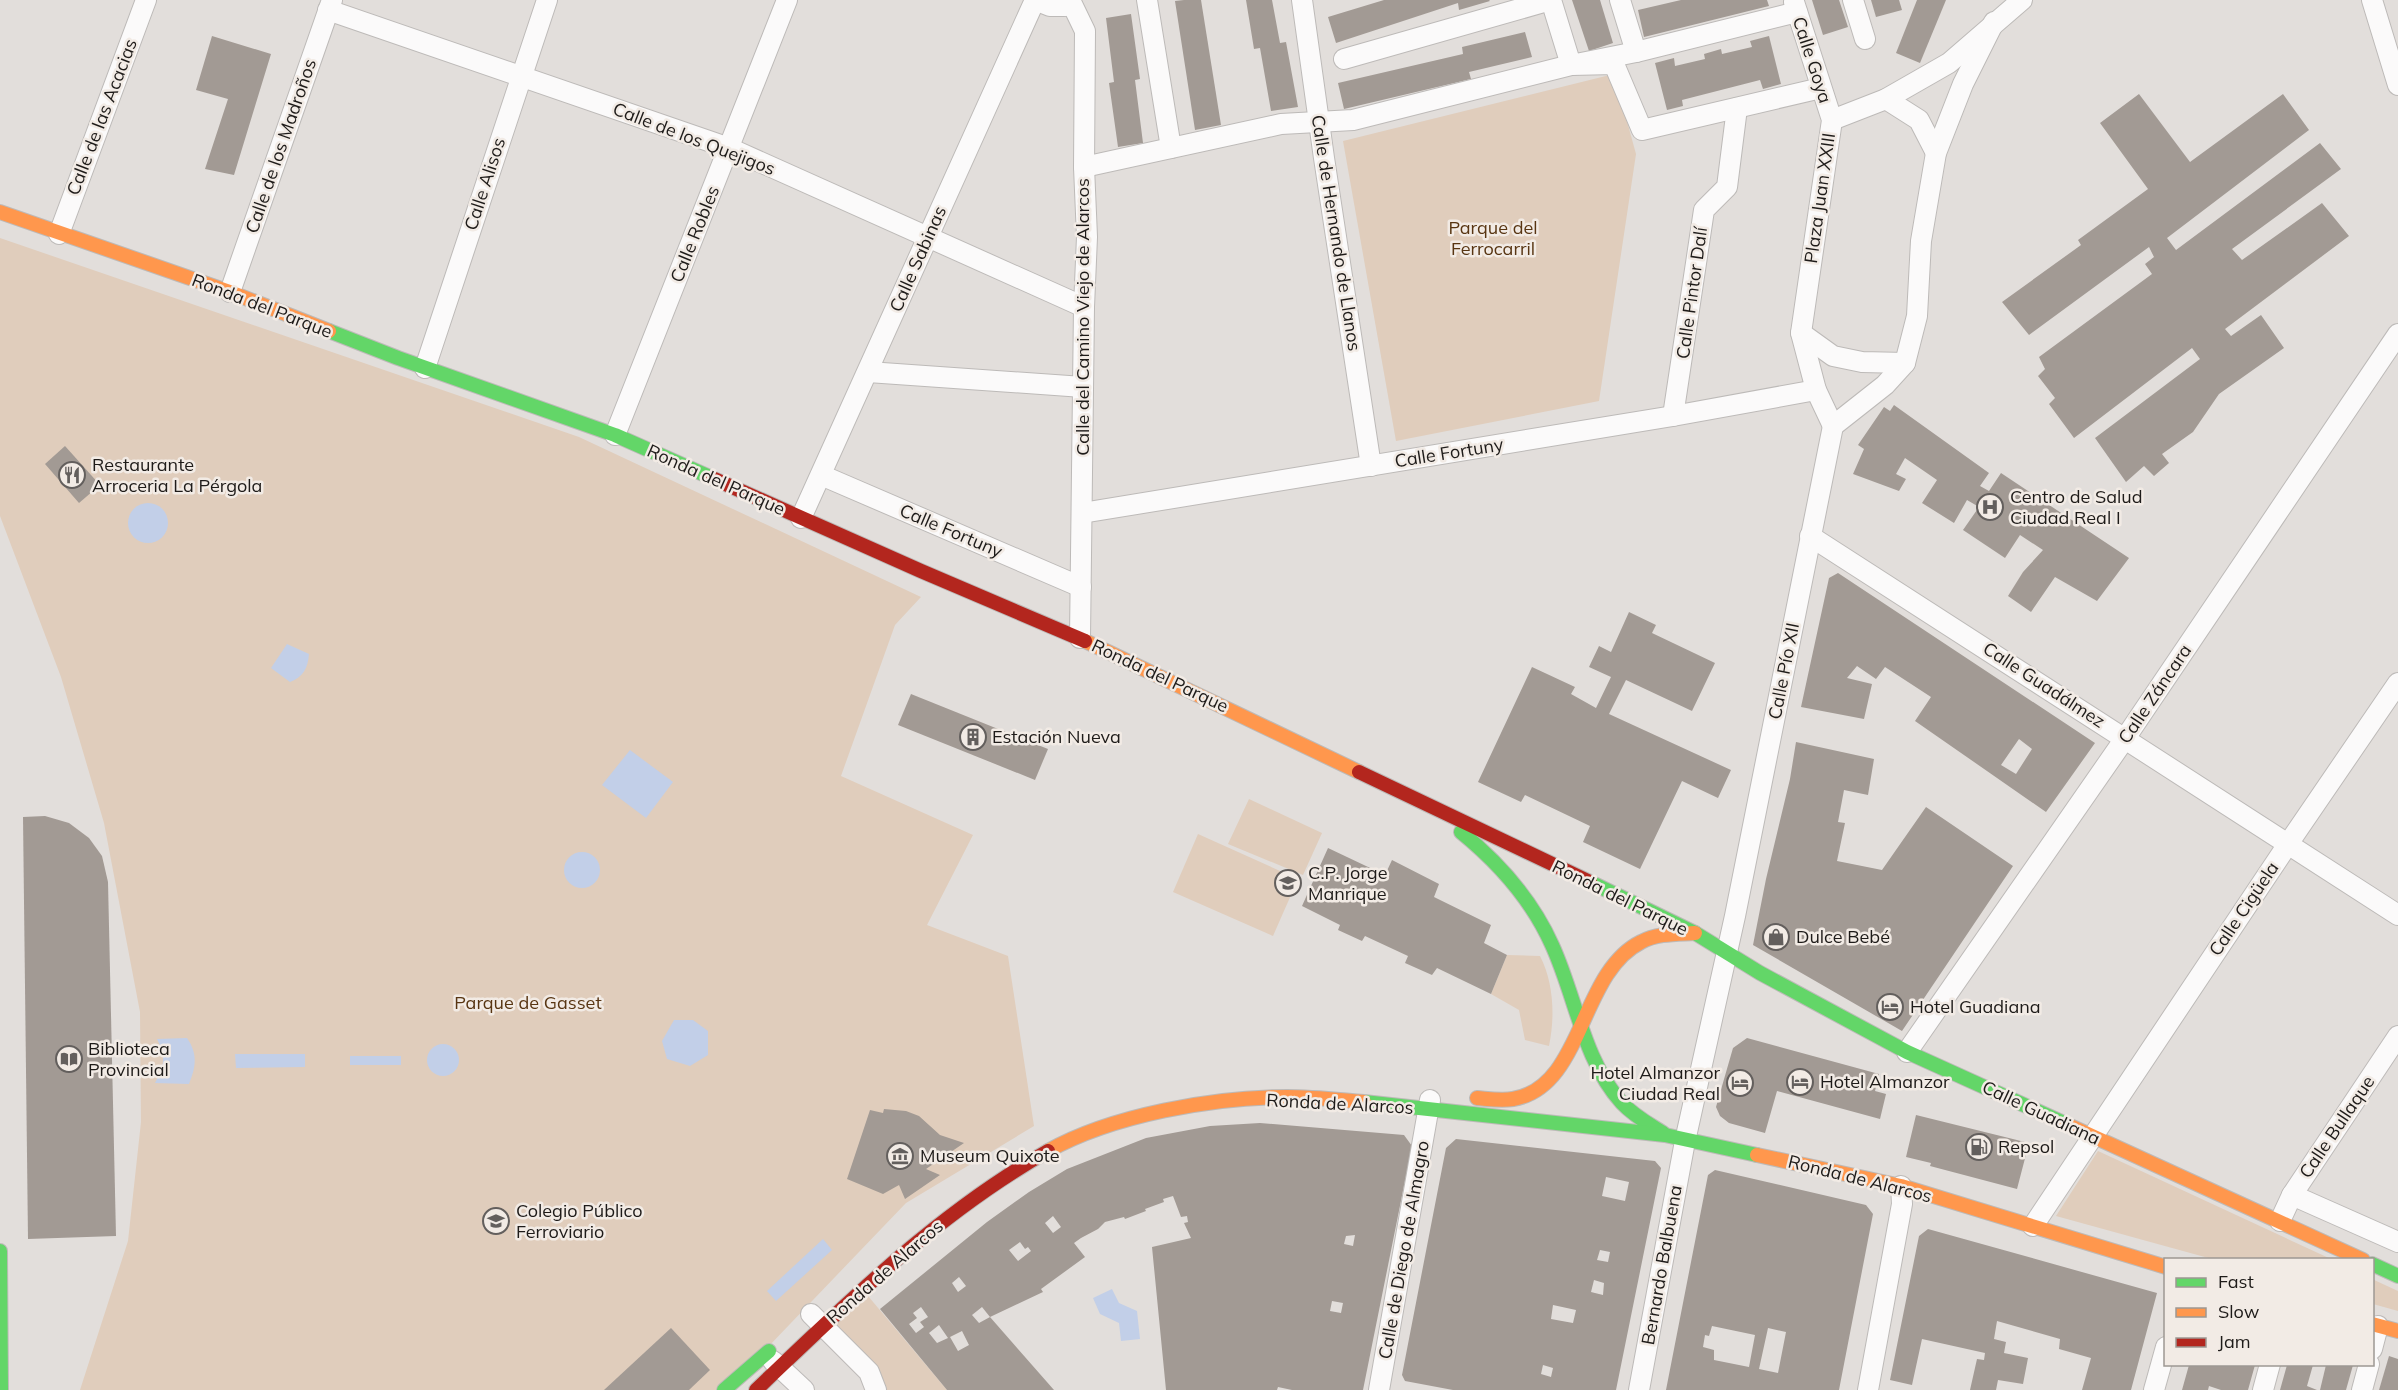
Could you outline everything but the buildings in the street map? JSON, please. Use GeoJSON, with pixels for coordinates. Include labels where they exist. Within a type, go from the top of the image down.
{"type":"FeatureCollection","features":[{"type":"Feature","properties":{"kind":"main road","name":"Ronda del Parque"},"geometry":{"type":"LineString","coordinates":[[0,212],[230,292],[425,368],[615,435],[1080,638],[1695,933]]}},
{"type":"Feature","properties":{"kind":"main road","name":"Ronda del Parque"},"geometry":{"type":"LineString","coordinates":[[1411,796],[1464,835],[1510,876],[1548,935],[1582,1020],[1598,1068],[1610,1088],[1639,1119],[1665,1135]]}},
{"type":"Feature","properties":{"kind":"main road","name":"Ronda del Parque"},"geometry":{"type":"LineString","coordinates":[[1464,1096],[1507,1101],[1536,1091],[1558,1068],[1604,976],[1622,955],[1640,942],[1660,936],[1695,933]]}},
{"type":"Feature","properties":{"kind":"main road","name":"Calle Guadiana"},"geometry":{"type":"LineString","coordinates":[[1695,933],[1728,951],[1760,973],[1907,1052],[2359,1258]]}},
{"type":"Feature","properties":{"kind":"main road","name":"Ronda de Alarcos"},"geometry":{"type":"LineString","coordinates":[[756,1390],[802,1346],[814,1317],[967,1202],[1013,1171],[1079,1137],[1148,1114],[1212,1102],[1287,1097],[1392,1104],[1431,1097],[1665,1135],[1901,1186],[2164,1265]]}},
{"type":"Feature","properties":{"kind":"main road"},"geometry":{"type":"LineString","coordinates":[[0,1251],[1,1390]]}},
{"type":"Feature","properties":{"kind":"main road"},"geometry":{"type":"LineString","coordinates":[[2374,1264],[2398,1276]]}},
{"type":"Feature","properties":{"kind":"main road"},"geometry":{"type":"LineString","coordinates":[[2375,1325],[2398,1331]]}},
{"type":"Feature","properties":{"kind":"main road"},"geometry":{"type":"LineString","coordinates":[[724,1390],[782,1340]]}},
{"type":"Feature","properties":{"kind":"street","name":"Calle de las Acacias"},"geometry":{"type":"LineString","coordinates":[[59,234],[146,0]]}},
{"type":"Feature","properties":{"kind":"street","name":"Calle Alisos"},"geometry":{"type":"LineString","coordinates":[[425,368],[546,0]]}},
{"type":"Feature","properties":{"kind":"street","name":"Calle Robles"},"geometry":{"type":"LineString","coordinates":[[615,435],[787,0]]}},
{"type":"Feature","properties":{"kind":"street"},"geometry":{"type":"LineString","coordinates":[[1035,0],[1050,6],[1064,6],[1069,0]]}},
{"type":"Feature","properties":{"kind":"street","name":"Calle Sabinas"},"geometry":{"type":"LineString","coordinates":[[801,518],[1035,0]]}},
{"type":"Feature","properties":{"kind":"street","name":"Calle del Camino Viejo de Alarcos"},"geometry":{"type":"LineString","coordinates":[[1069,0],[1085,31],[1084,168],[1087,237],[1080,638]]}},
{"type":"Feature","properties":{"kind":"street"},"geometry":{"type":"LineString","coordinates":[[1147,0],[1171,148]]}},
{"type":"Feature","properties":{"kind":"street","name":"Calle de Hernando de Llanos"},"geometry":{"type":"LineString","coordinates":[[1303,0],[1319,123],[1371,466]]}},
{"type":"Feature","properties":{"kind":"street"},"geometry":{"type":"LineString","coordinates":[[1344,59],[1551,0],[1571,64]]}},
{"type":"Feature","properties":{"kind":"street"},"geometry":{"type":"LineString","coordinates":[[1620,0],[1636,52]]}},
{"type":"Feature","properties":{"kind":"street"},"geometry":{"type":"LineString","coordinates":[[1853,0],[1865,39]]}},
{"type":"Feature","properties":{"kind":"street","name":"Plaza Juan XXIII"},"geometry":{"type":"LineString","coordinates":[[1994,22],[1964,84],[1936,153],[1921,241],[1917,316],[1905,363],[1885,385],[1833,426],[1816,390],[1801,333],[1832,120],[1886,99],[1949,63],[1994,22],[2022,0]]}},
{"type":"Feature","properties":{"kind":"street"},"geometry":{"type":"LineString","coordinates":[[2372,0],[2398,85]]}},
{"type":"Feature","properties":{"kind":"street","name":"Calle de los Quejigos"},"geometry":{"type":"LineString","coordinates":[[330,5],[520,76],[729,148],[1084,307]]}},
{"type":"Feature","properties":{"kind":"street","name":"Calle de los Madroños"},"geometry":{"type":"LineString","coordinates":[[230,292],[330,5]]}},
{"type":"Feature","properties":{"kind":"street"},"geometry":{"type":"LineString","coordinates":[[1084,168],[1281,124],[1353,120],[1571,64],[1636,52],[1795,6]]}},
{"type":"Feature","properties":{"kind":"street","name":"Calle Goya"},"geometry":{"type":"LineString","coordinates":[[1795,6],[1832,120]]}},
{"type":"Feature","properties":{"kind":"street"},"geometry":{"type":"LineString","coordinates":[[1571,64],[1614,64],[1642,130],[1821,87]]}},
{"type":"Feature","properties":{"kind":"street"},"geometry":{"type":"LineString","coordinates":[[1886,99],[1919,120],[1936,153]]}},
{"type":"Feature","properties":{"kind":"street","name":"Calle Pintor Dalí"},"geometry":{"type":"LineString","coordinates":[[1674,416],[1704,210],[1727,187],[1737,108]]}},
{"type":"Feature","properties":{"kind":"street"},"geometry":{"type":"LineString","coordinates":[[1801,333],[1833,356],[1862,363],[1905,363]]}},
{"type":"Feature","properties":{"kind":"street","name":"Calle Záncara"},"geometry":{"type":"LineString","coordinates":[[1907,1052],[2126,737],[2398,334]]}},
{"type":"Feature","properties":{"kind":"street"},"geometry":{"type":"LineString","coordinates":[[868,372],[1083,387]]}},
{"type":"Feature","properties":{"kind":"street","name":"Calle Fortuny"},"geometry":{"type":"LineString","coordinates":[[1082,513],[1674,416],[1816,390]]}},
{"type":"Feature","properties":{"kind":"street","name":"Calle Pío XII"},"geometry":{"type":"LineString","coordinates":[[1728,951],[1833,426]]}},
{"type":"Feature","properties":{"kind":"street","name":"Calle Fortuny"},"geometry":{"type":"LineString","coordinates":[[821,474],[1081,587]]}},
{"type":"Feature","properties":{"kind":"street","name":"Calle Guadálmez"},"geometry":{"type":"LineString","coordinates":[[1810,536],[2126,737],[2398,915]]}},
{"type":"Feature","properties":{"kind":"street","name":"Calle Cigüela"},"geometry":{"type":"LineString","coordinates":[[2092,1137],[2398,682]]}},
{"type":"Feature","properties":{"kind":"street"},"geometry":{"type":"LineString","coordinates":[[1695,933],[1723,924],[1735,916]]}},
{"type":"Feature","properties":{"kind":"street","name":"Bernardo Balbuena"},"geometry":{"type":"LineString","coordinates":[[1639,1390],[1685,1141],[1728,951]]}},
{"type":"Feature","properties":{"kind":"street","name":"Calle Bullaque"},"geometry":{"type":"LineString","coordinates":[[2280,1221],[2292,1195],[2398,1036]]}},
{"type":"Feature","properties":{"kind":"street","name":"Calle de Diego de Almagro"},"geometry":{"type":"LineString","coordinates":[[1379,1390],[1431,1097]]}},
{"type":"Feature","properties":{"kind":"street"},"geometry":{"type":"LineString","coordinates":[[2034,1226],[2092,1137]]}},
{"type":"Feature","properties":{"kind":"street"},"geometry":{"type":"LineString","coordinates":[[1868,1390],[1902,1204],[1901,1186]]}},
{"type":"Feature","properties":{"kind":"street"},"geometry":{"type":"LineString","coordinates":[[2292,1195],[2398,1242]]}},
{"type":"Feature","properties":{"kind":"street"},"geometry":{"type":"LineString","coordinates":[[814,1317],[869,1372],[876,1390]]}},
{"type":"Feature","properties":{"kind":"street"},"geometry":{"type":"LineString","coordinates":[[766,1354],[804,1390]]}},
{"type":"Feature","properties":{"kind":"street"},"geometry":{"type":"LineString","coordinates":[[2154,1390],[2164,1354]]}},
{"type":"Feature","properties":{"kind":"street"},"geometry":{"type":"LineString","coordinates":[[2263,1390],[2270,1366]]}},
{"type":"Feature","properties":{"kind":"street"},"geometry":{"type":"LineString","coordinates":[[2362,1390],[2369,1366]]}},
{"type":"Feature","properties":{"kind":"green space","name":"Parque del Ferrocarril"},"geometry":{"type":"Polygon","coordinates":[[[1614,74],[1636,154],[1599,401],[1396,441],[1343,141],[1614,74]]]}},
{"type":"Feature","properties":{"kind":"green space","name":"Parque de Gasset"},"geometry":{"type":"Polygon","coordinates":[[[0,238],[579,437],[921,597],[895,625],[841,776],[973,835],[927,925],[1008,956],[1034,1126],[906,1203],[724,1390],[80,1390],[128,1241],[141,1122],[140,1012],[104,823],[61,677],[0,516],[0,238]]]}},
{"type":"Feature","properties":{"kind":"green space"},"geometry":{"type":"Polygon","coordinates":[[[1249,799],[1322,833],[1303,875],[1228,844],[1249,799]]]}},
{"type":"Feature","properties":{"kind":"green space"},"geometry":{"type":"Polygon","coordinates":[[[1198,834],[1298,879],[1273,936],[1173,892],[1198,834]]]}},
{"type":"Feature","properties":{"kind":"green space"},"geometry":{"type":"Polygon","coordinates":[[[1507,955],[1540,956],[1545,966],[1552,1000],[1549,1046],[1525,1040],[1519,1010],[1491,994],[1507,955]]]}},
{"type":"Feature","properties":{"kind":"green space"},"geometry":{"type":"Polygon","coordinates":[[[2098,1151],[2329,1258],[2208,1258],[2056,1216],[2098,1151]]]}},
{"type":"Feature","properties":{"kind":"green space"},"geometry":{"type":"Polygon","coordinates":[[[2374,1280],[2398,1291],[2398,1311],[2374,1304],[2374,1280]]]}},
{"type":"Feature","properties":{"kind":"green space"},"geometry":{"type":"Polygon","coordinates":[[[863,1290],[947,1390],[874,1390],[823,1326],[863,1290]]]}},
{"type":"Feature","properties":{"kind":"water"},"geometry":{"type":"Polygon","coordinates":[[[148,503],[162,509],[168,523],[162,537],[148,543],[134,537],[128,523],[134,509],[148,503]]]}},
{"type":"Feature","properties":{"kind":"water"},"geometry":{"type":"Polygon","coordinates":[[[287,644],[309,654],[304,671],[290,682],[271,668],[287,644]]]}},
{"type":"Feature","properties":{"kind":"water"},"geometry":{"type":"Polygon","coordinates":[[[630,750],[673,782],[646,818],[602,785],[630,750]]]}},
{"type":"Feature","properties":{"kind":"water"},"geometry":{"type":"Polygon","coordinates":[[[582,852],[595,857],[600,870],[595,883],[582,888],[569,883],[564,870],[569,857],[582,852]]]}},
{"type":"Feature","properties":{"kind":"water"},"geometry":{"type":"Polygon","coordinates":[[[674,1020],[693,1020],[708,1031],[708,1055],[690,1066],[667,1059],[662,1041],[674,1020]]]}},
{"type":"Feature","properties":{"kind":"water"},"geometry":{"type":"Polygon","coordinates":[[[187,1038],[191,1044],[195,1061],[189,1084],[155,1083],[163,1061],[157,1039],[187,1038]]]}},
{"type":"Feature","properties":{"kind":"water"},"geometry":{"type":"Polygon","coordinates":[[[443,1044],[454,1049],[459,1060],[454,1071],[443,1076],[432,1071],[427,1060],[432,1049],[443,1044]]]}},
{"type":"Feature","properties":{"kind":"water"},"geometry":{"type":"Polygon","coordinates":[[[235,1054],[305,1054],[305,1067],[236,1068],[235,1054]]]}},
{"type":"Feature","properties":{"kind":"water"},"geometry":{"type":"Polygon","coordinates":[[[350,1056],[401,1056],[401,1065],[350,1065],[350,1056]]]}},
{"type":"Feature","properties":{"kind":"water"},"geometry":{"type":"Polygon","coordinates":[[[823,1239],[832,1250],[776,1301],[767,1291],[823,1239]]]}},
{"type":"Feature","properties":{"kind":"water"},"geometry":{"type":"Polygon","coordinates":[[[1112,1289],[1119,1303],[1137,1311],[1140,1339],[1121,1341],[1119,1323],[1100,1314],[1093,1298],[1112,1289]]]}},
{"type":"Feature","properties":{"kind":"traffic: fast"},"geometry":{"type":"LineString","coordinates":[[329,331],[615,435],[712,478]]}},
{"type":"Feature","properties":{"kind":"traffic: fast"},"geometry":{"type":"LineString","coordinates":[[1461,832],[1513,883],[1544,928],[1560,965],[1589,1048],[1609,1086],[1632,1112],[1663,1133]]}},
{"type":"Feature","properties":{"kind":"traffic: fast"},"geometry":{"type":"LineString","coordinates":[[1590,882],[1695,933],[1760,973],[1907,1052],[2066,1124]]}},
{"type":"Feature","properties":{"kind":"traffic: fast"},"geometry":{"type":"LineString","coordinates":[[1364,1102],[1665,1135],[1757,1155]]}},
{"type":"Feature","properties":{"kind":"traffic: fast"},"geometry":{"type":"LineString","coordinates":[[0,1251],[1,1390]]}},
{"type":"Feature","properties":{"kind":"traffic: fast"},"geometry":{"type":"LineString","coordinates":[[2374,1265],[2398,1276]]}},
{"type":"Feature","properties":{"kind":"traffic: fast"},"geometry":{"type":"LineString","coordinates":[[724,1390],[769,1351]]}},
{"type":"Feature","properties":{"kind":"traffic: slow"},"geometry":{"type":"LineString","coordinates":[[0,212],[230,292],[329,331]]}},
{"type":"Feature","properties":{"kind":"traffic: slow"},"geometry":{"type":"LineString","coordinates":[[1085,641],[1359,772]]}},
{"type":"Feature","properties":{"kind":"traffic: slow"},"geometry":{"type":"LineString","coordinates":[[1477,1098],[1513,1099],[1536,1090],[1554,1074],[1568,1052],[1605,978],[1621,957],[1647,939],[1668,934],[1695,933]]}},
{"type":"Feature","properties":{"kind":"traffic: slow"},"geometry":{"type":"LineString","coordinates":[[1048,1151],[1074,1138],[1132,1118],[1164,1110],[1228,1100],[1287,1097],[1364,1102]]}},
{"type":"Feature","properties":{"kind":"traffic: slow"},"geometry":{"type":"LineString","coordinates":[[2066,1124],[2359,1258]]}},
{"type":"Feature","properties":{"kind":"traffic: slow"},"geometry":{"type":"LineString","coordinates":[[1757,1155],[1901,1186],[2164,1266]]}},
{"type":"Feature","properties":{"kind":"traffic: slow"},"geometry":{"type":"LineString","coordinates":[[2374,1325],[2398,1331]]}},
{"type":"Feature","properties":{"kind":"traffic: jam"},"geometry":{"type":"LineString","coordinates":[[712,478],[1085,641]]}},
{"type":"Feature","properties":{"kind":"traffic: jam"},"geometry":{"type":"LineString","coordinates":[[1359,772],[1590,882]]}},
{"type":"Feature","properties":{"kind":"traffic: jam"},"geometry":{"type":"LineString","coordinates":[[756,1390],[859,1292],[931,1231],[969,1202],[1048,1151]]}},
{"type":"Feature","properties":{"kind":"place","name":"Restaurante Arroceria La Pérgola"},"geometry":{"type":"Point","coordinates":[72,475]}},
{"type":"Feature","properties":{"kind":"place","name":"Centro de Salud Ciudad Real I"},"geometry":{"type":"Point","coordinates":[1990,507]}},
{"type":"Feature","properties":{"kind":"place","name":"Estación Nueva"},"geometry":{"type":"Point","coordinates":[973,737]}},
{"type":"Feature","properties":{"kind":"place","name":"C.P. Jorge Manrique"},"geometry":{"type":"Point","coordinates":[1288,883]}},
{"type":"Feature","properties":{"kind":"place","name":"Dulce Bebé"},"geometry":{"type":"Point","coordinates":[1776,937]}},
{"type":"Feature","properties":{"kind":"place","name":"Hotel Guadiana"},"geometry":{"type":"Point","coordinates":[1890,1007]}},
{"type":"Feature","properties":{"kind":"place","name":"Biblioteca Provincial"},"geometry":{"type":"Point","coordinates":[69,1059]}},
{"type":"Feature","properties":{"kind":"place","name":"Hotel Almanzor"},"geometry":{"type":"Point","coordinates":[1800,1082]}},
{"type":"Feature","properties":{"kind":"place","name":"Hotel Almanzor Ciudad Real"},"geometry":{"type":"Point","coordinates":[1740,1083]}},
{"type":"Feature","properties":{"kind":"place","name":"Repsol"},"geometry":{"type":"Point","coordinates":[1979,1147]}},
{"type":"Feature","properties":{"kind":"place","name":"Museum Quixote"},"geometry":{"type":"Point","coordinates":[900,1156]}},
{"type":"Feature","properties":{"kind":"place","name":"Colegio Público Ferroviario"},"geometry":{"type":"Point","coordinates":[496,1221]}}]}
